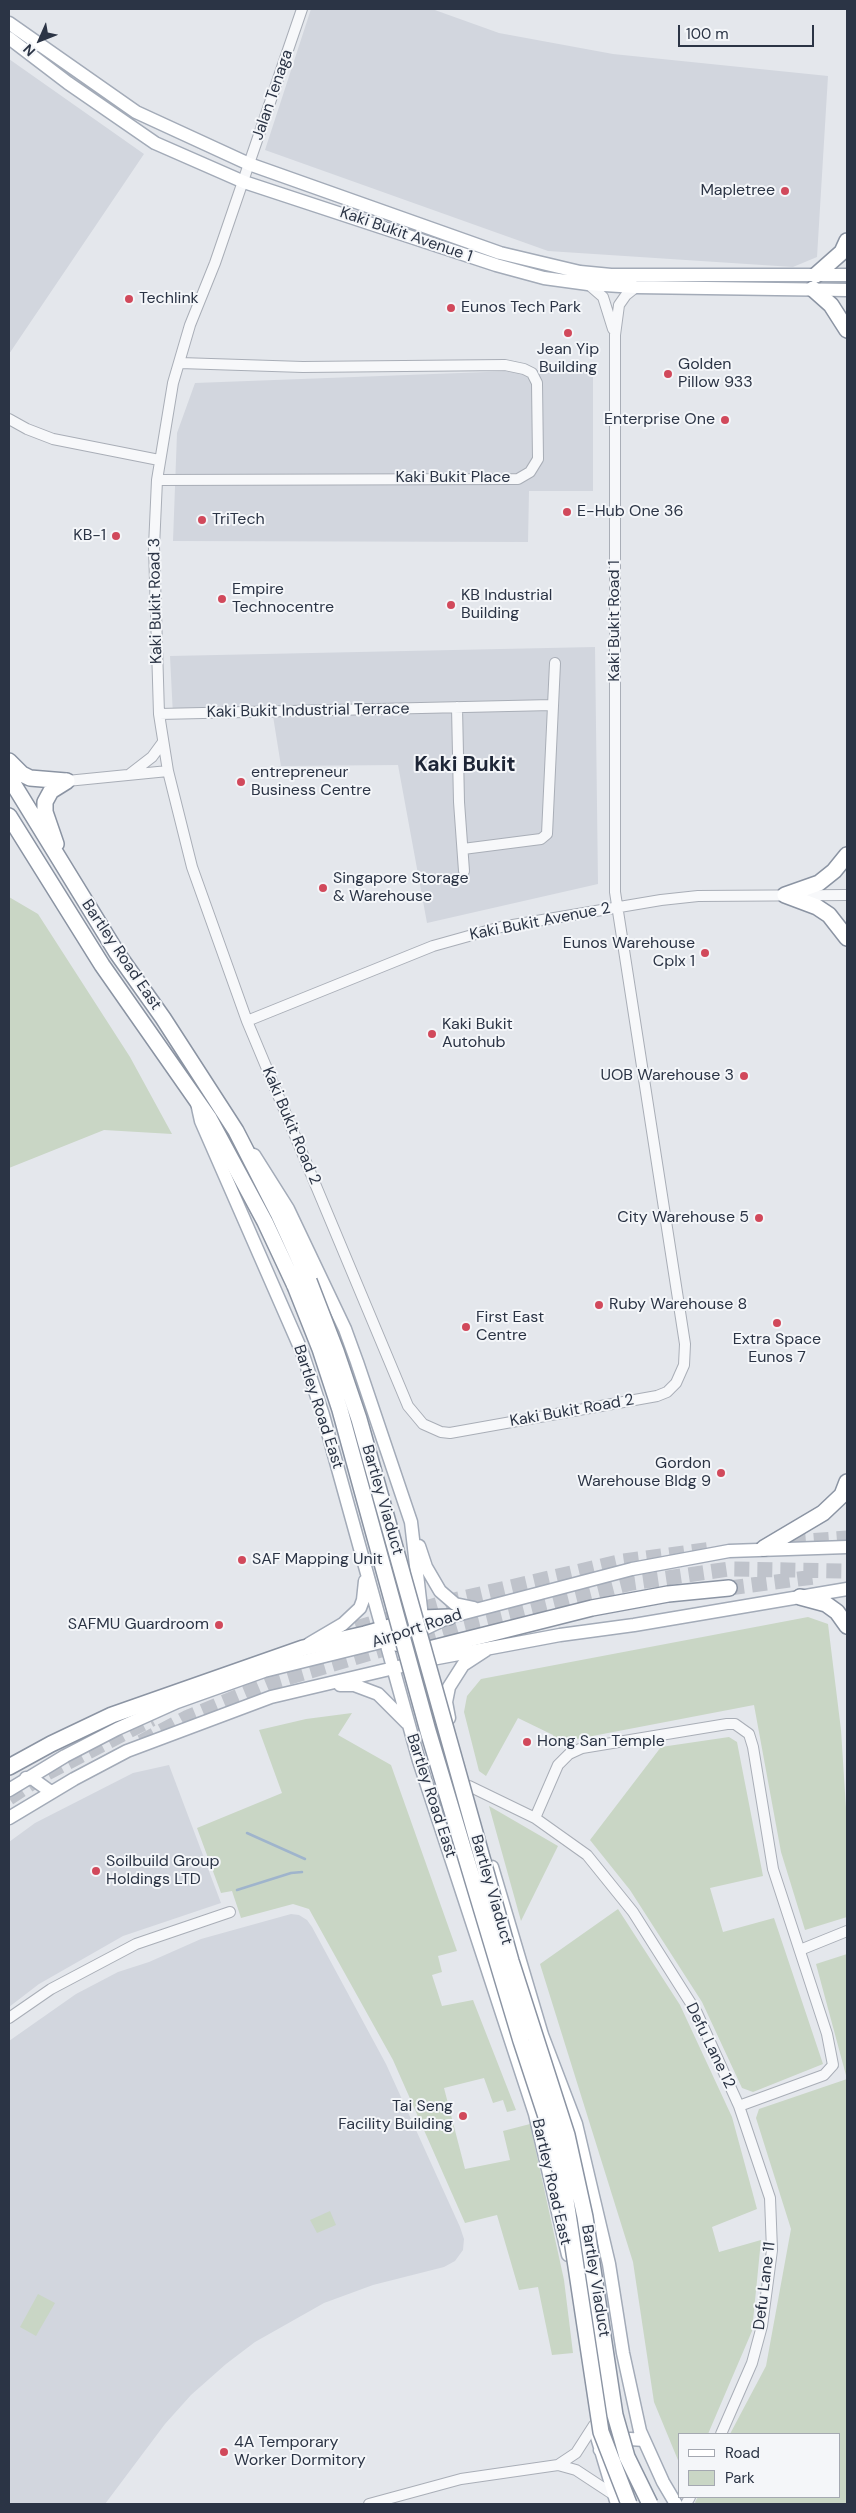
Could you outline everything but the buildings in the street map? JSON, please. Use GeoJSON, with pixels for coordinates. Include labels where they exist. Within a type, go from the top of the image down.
{"type":"FeatureCollection","features":[{"type":"Feature","properties":{"kind":"highway"},"geometry":{"type":"LineString","coordinates":[[847,241],[842,252],[815,282],[847,330]]}},
{"type":"Feature","properties":{"kind":"highway"},"geometry":{"type":"LineString","coordinates":[[9,761],[22,774],[30,778],[67,781]]}},
{"type":"Feature","properties":{"kind":"highway","name":"Bartley Road East"},"geometry":{"type":"LineString","coordinates":[[9,777],[67,875],[236,1131],[278,1213],[302,1284]]}},
{"type":"Feature","properties":{"kind":"highway"},"geometry":{"type":"LineString","coordinates":[[67,781],[51,791],[45,802],[45,812],[67,875]]}},
{"type":"Feature","properties":{"kind":"highway","name":"Bartley Road East"},"geometry":{"type":"LineString","coordinates":[[9,816],[102,965],[209,1118],[302,1284]]}},
{"type":"Feature","properties":{"kind":"highway"},"geometry":{"type":"LineString","coordinates":[[785,894],[819,883],[834,871],[847,855]]}},
{"type":"Feature","properties":{"kind":"highway"},"geometry":{"type":"LineString","coordinates":[[785,894],[818,907],[829,914],[847,938]]}},
{"type":"Feature","properties":{"kind":"highway","name":"Bartley Viaduct"},"geometry":{"type":"LineString","coordinates":[[302,1284],[320,1349],[340,1410],[428,1731],[521,2041],[551,2132],[564,2186],[576,2258],[601,2432],[629,2504]]}},
{"type":"Feature","properties":{"kind":"highway","name":"Bartley Viaduct"},"geometry":{"type":"LineString","coordinates":[[302,1284],[336,1351],[359,1419],[511,1961],[565,2127],[585,2216],[615,2415],[627,2457],[650,2504]]}},
{"type":"Feature","properties":{"kind":"highway"},"geometry":{"type":"LineString","coordinates":[[764,1548],[823,1513],[842,1494],[847,1482]]}},
{"type":"Feature","properties":{"kind":"highway"},"geometry":{"type":"LineString","coordinates":[[384,1635],[431,1654],[592,1608],[668,1594],[729,1588]]}},
{"type":"Feature","properties":{"kind":"highway"},"geometry":{"type":"LineString","coordinates":[[800,1597],[826,1604],[837,1612],[847,1626]]}},
{"type":"Feature","properties":{"kind":"highway"},"geometry":{"type":"LineString","coordinates":[[9,1767],[51,1744],[112,1715],[303,1648],[384,1635],[449,1617]]}},
{"type":"Feature","properties":{"kind":"main road","name":"Kaki Bukit Avenue 1"},"geometry":{"type":"LineString","coordinates":[[9,23],[136,112],[249,164],[500,254],[580,272],[815,282],[847,290]]}},
{"type":"Feature","properties":{"kind":"main road","name":"Kaki Bukit Avenue 1"},"geometry":{"type":"LineString","coordinates":[[9,38],[68,83],[155,144],[244,182],[496,265],[544,278],[588,284],[636,287],[815,282],[847,275]]}},
{"type":"Feature","properties":{"kind":"main road","name":"Bartley Road East"},"geometry":{"type":"LineString","coordinates":[[196,1102],[201,1121],[302,1352],[323,1416],[408,1725],[535,2114],[572,2276],[594,2425],[616,2499]]}},
{"type":"Feature","properties":{"kind":"main road","name":"Bartley Road East"},"geometry":{"type":"LineString","coordinates":[[236,1131],[268,1174],[288,1209],[345,1329],[391,1458],[411,1522],[423,1624],[431,1654]]}},
{"type":"Feature","properties":{"kind":"main road"},"geometry":{"type":"LineString","coordinates":[[411,1522],[426,1567],[440,1591],[455,1604],[462,1607],[480,1608]]}},
{"type":"Feature","properties":{"kind":"main road","name":"Airport Road"},"geometry":{"type":"LineString","coordinates":[[449,1617],[632,1569],[729,1551],[764,1548],[847,1547]]}},
{"type":"Feature","properties":{"kind":"main road"},"geometry":{"type":"LineString","coordinates":[[303,1648],[343,1624],[360,1608],[363,1600],[366,1573]]}},
{"type":"Feature","properties":{"kind":"main road","name":"Airport Road"},"geometry":{"type":"LineString","coordinates":[[9,1818],[51,1792],[127,1751],[271,1697],[392,1668],[431,1654],[486,1650],[560,1635],[634,1625],[847,1589]]}},
{"type":"Feature","properties":{"kind":"main road","name":"Airport Road"},"geometry":{"type":"LineString","coordinates":[[9,1790],[26,1778],[117,1729],[178,1702],[264,1670],[384,1635]]}},
{"type":"Feature","properties":{"kind":"main road"},"geometry":{"type":"LineString","coordinates":[[486,1650],[463,1665],[447,1692],[447,1714],[542,2035],[576,2124],[609,2264],[623,2353],[640,2431],[662,2482],[676,2504]]}},
{"type":"Feature","properties":{"kind":"main road"},"geometry":{"type":"LineString","coordinates":[[314,1686],[354,1685],[378,1694],[408,1725]]}},
{"type":"Feature","properties":{"kind":"main road"},"geometry":{"type":"LineString","coordinates":[[26,1778],[33,1779],[51,1792]]}},
{"type":"Feature","properties":{"kind":"main road"},"geometry":{"type":"LineString","coordinates":[[480,1945],[492,1953],[499,1953],[506,1950],[514,1940]]}},
{"type":"Feature","properties":{"kind":"main road"},"geometry":{"type":"LineString","coordinates":[[559,2216],[563,2205],[575,2198],[584,2200],[597,2212]]}},
{"type":"Feature","properties":{"kind":"main road"},"geometry":{"type":"LineString","coordinates":[[600,2450],[630,2439],[644,2440]]}},
{"type":"Feature","properties":{"kind":"street","name":"Jalan Tenaga"},"geometry":{"type":"LineString","coordinates":[[244,182],[302,9]]}},
{"type":"Feature","properties":{"kind":"street","name":"Kaki Bukit Road 3"},"geometry":{"type":"LineString","coordinates":[[244,182],[190,324],[174,383],[159,460],[154,556],[159,714],[168,772],[197,884],[247,1021]]}},
{"type":"Feature","properties":{"kind":"street","name":"Kaki Bukit Road 1"},"geometry":{"type":"LineString","coordinates":[[588,284],[603,297],[615,335]]}},
{"type":"Feature","properties":{"kind":"street","name":"Kaki Bukit Road 1"},"geometry":{"type":"LineString","coordinates":[[618,907],[615,892],[615,335],[619,305],[626,295],[636,287]]}},
{"type":"Feature","properties":{"kind":"street","name":"Kaki Bukit Place"},"geometry":{"type":"LineString","coordinates":[[157,480],[518,479],[530,472],[538,459],[538,383],[532,373],[524,369],[505,365],[303,367],[180,363]]}},
{"type":"Feature","properties":{"kind":"street"},"geometry":{"type":"LineString","coordinates":[[9,419],[27,430],[53,439],[159,460]]}},
{"type":"Feature","properties":{"kind":"street"},"geometry":{"type":"LineString","coordinates":[[463,850],[541,839],[547,834],[550,809],[552,705],[555,663]]}},
{"type":"Feature","properties":{"kind":"street","name":"Kaki Bukit Industrial Terrace"},"geometry":{"type":"LineString","coordinates":[[159,714],[552,705]]}},
{"type":"Feature","properties":{"kind":"street"},"geometry":{"type":"LineString","coordinates":[[456,707],[459,802],[464,871]]}},
{"type":"Feature","properties":{"kind":"street"},"geometry":{"type":"LineString","coordinates":[[130,775],[156,753],[163,742]]}},
{"type":"Feature","properties":{"kind":"street"},"geometry":{"type":"LineString","coordinates":[[67,781],[168,772]]}},
{"type":"Feature","properties":{"kind":"street","name":"Kaki Bukit Avenue 2"},"geometry":{"type":"LineString","coordinates":[[247,1021],[433,946],[501,927],[618,907],[698,896],[847,895]]}},
{"type":"Feature","properties":{"kind":"street","name":"Kaki Bukit Road 2"},"geometry":{"type":"LineString","coordinates":[[247,1021],[404,1399],[414,1415],[423,1424],[441,1432],[450,1432],[657,1396],[667,1392],[676,1383],[684,1365],[685,1344],[618,907]]}},
{"type":"Feature","properties":{"kind":"street","name":"Defu Lane 12"},"geometry":{"type":"LineString","coordinates":[[469,1786],[536,1818],[587,1855],[634,1912],[697,2013],[739,2106],[824,2075],[833,2065],[827,2034],[773,1869],[749,1734],[735,1724],[582,1748],[570,1754],[558,1765],[536,1818]]}},
{"type":"Feature","properties":{"kind":"street"},"geometry":{"type":"LineString","coordinates":[[473,1800],[485,1794]]}},
{"type":"Feature","properties":{"kind":"street"},"geometry":{"type":"LineString","coordinates":[[9,2018],[51,1989],[136,1944],[230,1912]]}},
{"type":"Feature","properties":{"kind":"street"},"geometry":{"type":"LineString","coordinates":[[800,1950],[847,1931]]}},
{"type":"Feature","properties":{"kind":"street","name":"Defu Lane 11"},"geometry":{"type":"LineString","coordinates":[[721,2433],[752,2363],[762,2326],[772,2250],[770,2198],[739,2106]]}},
{"type":"Feature","properties":{"kind":"street"},"geometry":{"type":"LineString","coordinates":[[558,2465],[576,2453],[594,2425]]}},
{"type":"Feature","properties":{"kind":"street"},"geometry":{"type":"LineString","coordinates":[[369,2504],[461,2479],[558,2465],[576,2470],[616,2499]]}},
{"type":"Feature","properties":{"kind":"shaded area"},"geometry":{"type":"Polygon","coordinates":[[[311,9],[432,9],[499,33],[613,54],[828,76],[817,257],[793,267],[548,251],[265,150],[311,9]]]}},
{"type":"Feature","properties":{"kind":"shaded area"},"geometry":{"type":"Polygon","coordinates":[[[9,59],[144,154],[9,354],[9,59]]]}},
{"type":"Feature","properties":{"kind":"shaded area"},"geometry":{"type":"Polygon","coordinates":[[[593,368],[593,491],[529,491],[528,542],[173,541],[177,433],[195,383],[593,368]]]}},
{"type":"Feature","properties":{"kind":"shaded area"},"geometry":{"type":"Polygon","coordinates":[[[595,647],[598,884],[427,923],[398,765],[281,766],[273,716],[173,716],[170,656],[595,647]]]}},
{"type":"Feature","properties":{"kind":"shaded area"},"geometry":{"type":"Polygon","coordinates":[[[169,1765],[221,1903],[123,1936],[39,1984],[9,2007],[9,1842],[35,1823],[133,1773],[169,1765]]]}},
{"type":"Feature","properties":{"kind":"shaded area"},"geometry":{"type":"Polygon","coordinates":[[[291,1914],[299,1915],[307,1920],[312,1927],[386,2064],[460,2227],[464,2239],[463,2250],[455,2261],[444,2267],[373,2285],[324,2303],[255,2342],[226,2364],[191,2395],[165,2424],[105,2504],[9,2504],[9,2041],[76,1994],[118,1972],[149,1962],[201,1939],[291,1914]]]}},
{"type":"Feature","properties":{"kind":"green space"},"geometry":{"type":"Polygon","coordinates":[[[9,897],[38,914],[130,1057],[172,1134],[104,1130],[9,1168],[9,897]]]}},
{"type":"Feature","properties":{"kind":"green space"},"geometry":{"type":"Polygon","coordinates":[[[808,1617],[828,1624],[841,1730],[847,1824],[847,1917],[805,1930],[781,1852],[754,1705],[556,1743],[553,1735],[518,1718],[486,1776],[479,1771],[464,1712],[467,1696],[481,1679],[808,1617]]]}},
{"type":"Feature","properties":{"kind":"green space"},"geometry":{"type":"Polygon","coordinates":[[[352,1713],[338,1735],[391,1765],[457,1951],[438,1956],[442,1972],[432,1975],[442,2006],[473,2000],[516,2110],[507,2112],[503,2100],[493,2103],[484,2078],[444,2088],[465,2169],[510,2160],[503,2131],[530,2124],[564,2280],[573,2353],[552,2355],[538,2287],[519,2290],[497,2215],[465,2223],[393,2060],[309,1909],[293,1904],[241,1918],[232,1891],[221,1893],[197,1828],[282,1793],[259,1730],[306,1719],[352,1713]]]}},
{"type":"Feature","properties":{"kind":"green space"},"geometry":{"type":"Polygon","coordinates":[[[729,1737],[737,1742],[763,1876],[710,1888],[723,1932],[774,1918],[823,2064],[753,2092],[742,2088],[702,2002],[630,1890],[590,1840],[661,1747],[729,1737]]]}},
{"type":"Feature","properties":{"kind":"green space"},"geometry":{"type":"Polygon","coordinates":[[[489,1806],[558,1846],[521,1921],[489,1806]]]}},
{"type":"Feature","properties":{"kind":"green space"},"geometry":{"type":"Polygon","coordinates":[[[618,1909],[680,2005],[732,2117],[757,2209],[712,2227],[719,2252],[761,2240],[752,2331],[708,2433],[678,2433],[678,2460],[654,2402],[633,2262],[540,1964],[618,1909]]]}},
{"type":"Feature","properties":{"kind":"green space"},"geometry":{"type":"Polygon","coordinates":[[[847,1954],[847,2079],[816,1964],[847,1954]]]}},
{"type":"Feature","properties":{"kind":"green space"},"geometry":{"type":"Polygon","coordinates":[[[847,2079],[847,2504],[696,2504],[695,2502],[697,2498],[841,2498],[841,2433],[731,2433],[766,2366],[791,2229],[756,2118],[759,2109],[847,2079]]]}},
{"type":"Feature","properties":{"kind":"green space"},"geometry":{"type":"Polygon","coordinates":[[[330,2211],[336,2225],[317,2233],[310,2220],[330,2211]]]}},
{"type":"Feature","properties":{"kind":"green space"},"geometry":{"type":"Polygon","coordinates":[[[38,2294],[55,2303],[36,2336],[20,2327],[38,2294]]]}},
{"type":"Feature","properties":{"kind":"waterway"},"geometry":{"type":"LineString","coordinates":[[247,1833],[305,1859]]}},
{"type":"Feature","properties":{"kind":"waterway"},"geometry":{"type":"LineString","coordinates":[[237,1890],[291,1873],[302,1872]]}},
{"type":"Feature","properties":{"kind":"tunnel"},"geometry":{"type":"LineString","coordinates":[[768,1544],[847,1538]]}},
{"type":"Feature","properties":{"kind":"tunnel"},"geometry":{"type":"LineString","coordinates":[[335,1637],[356,1628],[450,1601],[623,1561],[713,1549]]}},
{"type":"Feature","properties":{"kind":"tunnel"},"geometry":{"type":"LineString","coordinates":[[141,1742],[186,1718],[270,1683],[461,1626],[632,1583],[729,1569],[847,1571]]}},
{"type":"Feature","properties":{"kind":"tunnel"},"geometry":{"type":"LineString","coordinates":[[729,1588],[814,1577]]}},
{"type":"Feature","properties":{"kind":"tunnel"},"geometry":{"type":"LineString","coordinates":[[9,1798],[47,1773],[152,1719]]}},
{"type":"Feature","properties":{"kind":"place","name":"Mapletree"},"geometry":{"type":"Point","coordinates":[785,191]}},
{"type":"Feature","properties":{"kind":"place","name":"Techlink"},"geometry":{"type":"Point","coordinates":[129,299]}},
{"type":"Feature","properties":{"kind":"place","name":"Eunos Tech Park"},"geometry":{"type":"Point","coordinates":[451,308]}},
{"type":"Feature","properties":{"kind":"place","name":"Jean Yip Building"},"geometry":{"type":"Point","coordinates":[568,333]}},
{"type":"Feature","properties":{"kind":"place","name":"Golden Pillow 933"},"geometry":{"type":"Point","coordinates":[668,374]}},
{"type":"Feature","properties":{"kind":"place","name":"Enterprise One"},"geometry":{"type":"Point","coordinates":[725,420]}},
{"type":"Feature","properties":{"kind":"place","name":"E-Hub One 36"},"geometry":{"type":"Point","coordinates":[567,512]}},
{"type":"Feature","properties":{"kind":"place","name":"TriTech"},"geometry":{"type":"Point","coordinates":[202,520]}},
{"type":"Feature","properties":{"kind":"place","name":"KB-1"},"geometry":{"type":"Point","coordinates":[116,536]}},
{"type":"Feature","properties":{"kind":"place","name":"Empire Technocentre"},"geometry":{"type":"Point","coordinates":[222,599]}},
{"type":"Feature","properties":{"kind":"place","name":"KB Industrial Building"},"geometry":{"type":"Point","coordinates":[451,605]}},
{"type":"Feature","properties":{"kind":"place","name":"entrepreneur Business Centre"},"geometry":{"type":"Point","coordinates":[241,782]}},
{"type":"Feature","properties":{"kind":"place","name":"Singapore Storage & Warehouse"},"geometry":{"type":"Point","coordinates":[323,888]}},
{"type":"Feature","properties":{"kind":"place","name":"Eunos Warehouse Cplx 1"},"geometry":{"type":"Point","coordinates":[705,953]}},
{"type":"Feature","properties":{"kind":"place","name":"Kaki Bukit Autohub"},"geometry":{"type":"Point","coordinates":[432,1034]}},
{"type":"Feature","properties":{"kind":"place","name":"UOB Warehouse 3"},"geometry":{"type":"Point","coordinates":[744,1076]}},
{"type":"Feature","properties":{"kind":"place","name":"City Warehouse 5"},"geometry":{"type":"Point","coordinates":[759,1218]}},
{"type":"Feature","properties":{"kind":"place","name":"Ruby Warehouse 8"},"geometry":{"type":"Point","coordinates":[599,1305]}},
{"type":"Feature","properties":{"kind":"place","name":"Extra Space Eunos 7"},"geometry":{"type":"Point","coordinates":[777,1323]}},
{"type":"Feature","properties":{"kind":"place","name":"First East Centre"},"geometry":{"type":"Point","coordinates":[466,1327]}},
{"type":"Feature","properties":{"kind":"place","name":"Gordon Warehouse Bldg 9"},"geometry":{"type":"Point","coordinates":[721,1473]}},
{"type":"Feature","properties":{"kind":"place","name":"SAF Mapping Unit"},"geometry":{"type":"Point","coordinates":[242,1560]}},
{"type":"Feature","properties":{"kind":"place","name":"SAFMU Guardroom"},"geometry":{"type":"Point","coordinates":[219,1625]}},
{"type":"Feature","properties":{"kind":"place","name":"Hong San Temple"},"geometry":{"type":"Point","coordinates":[527,1742]}},
{"type":"Feature","properties":{"kind":"place","name":"Soilbuild Group Holdings LTD"},"geometry":{"type":"Point","coordinates":[96,1871]}},
{"type":"Feature","properties":{"kind":"place","name":"Tai Seng Facility Building"},"geometry":{"type":"Point","coordinates":[463,2116]}},
{"type":"Feature","properties":{"kind":"place","name":"4A Temporary Worker Dormitory"},"geometry":{"type":"Point","coordinates":[224,2452]}},
{"type":"Feature","properties":{"kind":"district","name":"Kaki Bukit"},"geometry":{"type":"Point","coordinates":[465,765]}}]}
